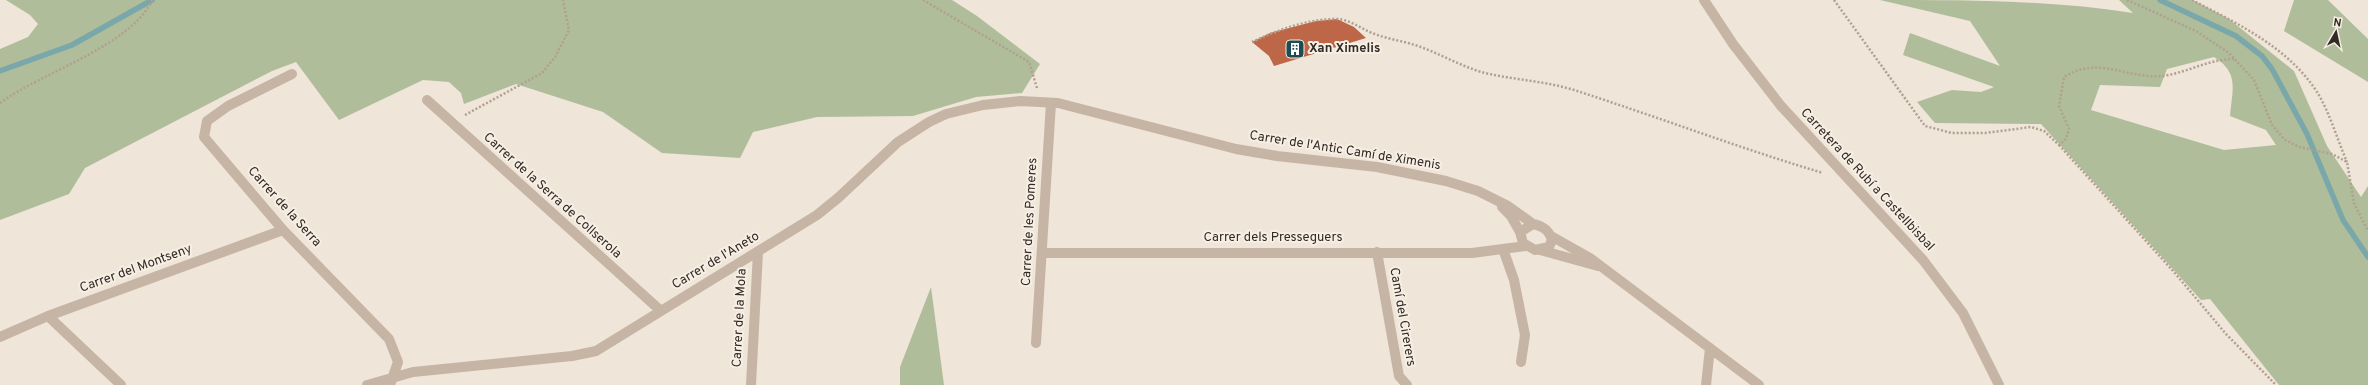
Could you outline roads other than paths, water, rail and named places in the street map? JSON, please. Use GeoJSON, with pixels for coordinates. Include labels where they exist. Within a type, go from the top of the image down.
{"type":"FeatureCollection","features":[{"type":"Feature","properties":{"kind":"street","name":"Carretera de Rubí a Castellbisbal"},"geometry":{"type":"LineString","coordinates":[[1704,0],[1734,44],[1781,106],[1923,260],[1963,313],[1999,385]]}},
{"type":"Feature","properties":{"kind":"street","name":"Carrer de la Serra"},"geometry":{"type":"LineString","coordinates":[[292,74],[228,106],[207,121],[204,137],[284,230],[389,339],[398,362],[392,381]]}},
{"type":"Feature","properties":{"kind":"street","name":"Carrer de la Serra de Collserola"},"geometry":{"type":"LineString","coordinates":[[427,100],[661,311]]}},
{"type":"Feature","properties":{"kind":"street","name":"Carrer de l'Aneto"},"geometry":{"type":"LineString","coordinates":[[367,385],[392,381],[413,372],[572,356],[596,351],[820,213],[898,142],[921,125],[968,107],[1006,102],[1039,101],[1051,103]]}},
{"type":"Feature","properties":{"kind":"street","name":"Carrer de l'Antic Camí de Ximenis"},"geometry":{"type":"LineString","coordinates":[[1051,103],[1075,106],[1260,154],[1367,166],[1438,178],[1494,198],[1518,211],[1533,224]]}},
{"type":"Feature","properties":{"kind":"street","name":"Carrer de les Pomeres"},"geometry":{"type":"LineString","coordinates":[[1036,343],[1051,103]]}},
{"type":"Feature","properties":{"kind":"street","name":"Carrer de l'Antic Camí de Ximenis"},"geometry":{"type":"LineString","coordinates":[[1494,198],[1511,216],[1520,234]]}},
{"type":"Feature","properties":{"kind":"street"},"geometry":{"type":"LineString","coordinates":[[1521,362],[1525,335],[1514,280],[1503,249],[1508,242],[1520,234],[1525,227],[1533,224],[1542,227],[1551,236],[1590,258],[1759,385]]}},
{"type":"Feature","properties":{"kind":"street","name":"Carrer del Montseny"},"geometry":{"type":"LineString","coordinates":[[0,337],[48,316],[284,230]]}},
{"type":"Feature","properties":{"kind":"street"},"geometry":{"type":"LineString","coordinates":[[1520,234],[1526,246],[1600,267]]}},
{"type":"Feature","properties":{"kind":"street"},"geometry":{"type":"LineString","coordinates":[[1540,250],[1548,247],[1551,236]]}},
{"type":"Feature","properties":{"kind":"street","name":"Carrer dels Presseguers"},"geometry":{"type":"LineString","coordinates":[[1042,252],[1377,252],[1472,254],[1526,246]]}},
{"type":"Feature","properties":{"kind":"street","name":"Carrer de la Mola"},"geometry":{"type":"LineString","coordinates":[[751,385],[758,252]]}},
{"type":"Feature","properties":{"kind":"street","name":"Camí del Cirerers"},"geometry":{"type":"LineString","coordinates":[[1377,252],[1399,376],[1407,385]]}},
{"type":"Feature","properties":{"kind":"street"},"geometry":{"type":"LineString","coordinates":[[48,316],[121,385]]}},
{"type":"Feature","properties":{"kind":"street"},"geometry":{"type":"LineString","coordinates":[[1706,385],[1710,348]]}},
{"type":"Feature","properties":{"kind":"waterway"},"geometry":{"type":"LineString","coordinates":[[0,71],[72,45],[152,0]]}},
{"type":"Feature","properties":{"kind":"waterway"},"geometry":{"type":"LineString","coordinates":[[2160,0],[2236,36],[2262,56],[2272,69],[2307,134],[2343,220],[2368,257]]}},
{"type":"Feature","properties":{"kind":"place","name":"Xan Ximelis"},"geometry":{"type":"Point","coordinates":[1295,49]}}]}
